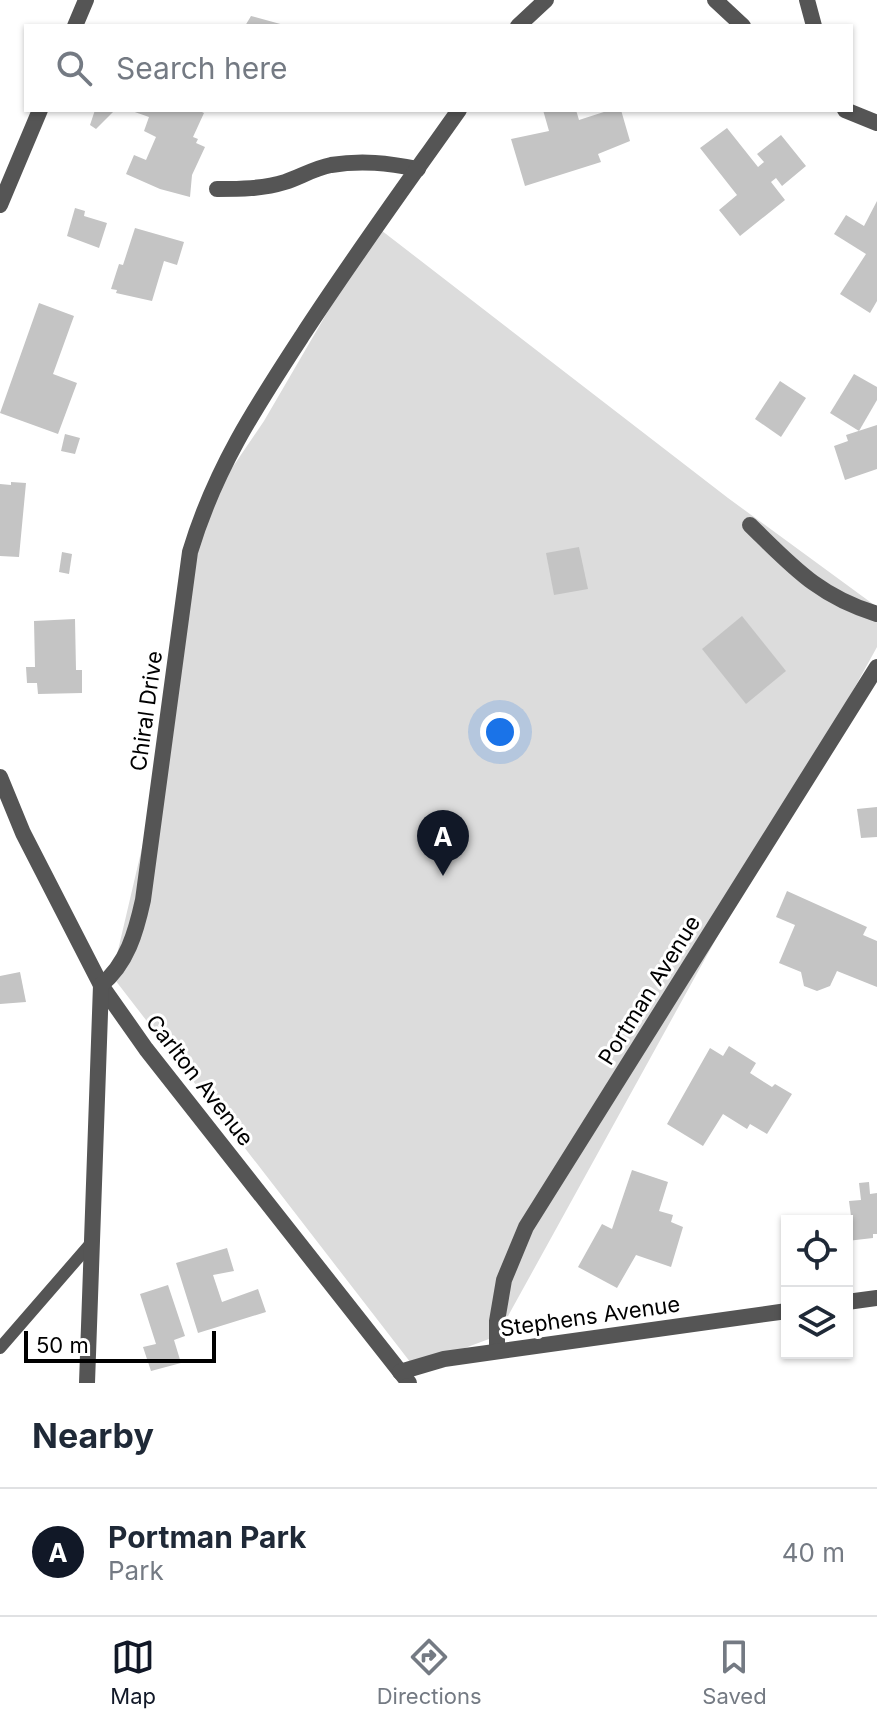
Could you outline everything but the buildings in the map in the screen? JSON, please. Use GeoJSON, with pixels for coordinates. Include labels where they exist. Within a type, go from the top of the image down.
{"type":"FeatureCollection","features":[{"type":"Feature","properties":{"kind":"street"},"geometry":{"type":"LineString","coordinates":[[76,24],[86,0]]}},
{"type":"Feature","properties":{"kind":"street"},"geometry":{"type":"LineString","coordinates":[[520,24],[546,0]]}},
{"type":"Feature","properties":{"kind":"street"},"geometry":{"type":"LineString","coordinates":[[715,0],[741,24]]}},
{"type":"Feature","properties":{"kind":"street"},"geometry":{"type":"LineString","coordinates":[[807,0],[813,24]]}},
{"type":"Feature","properties":{"kind":"street"},"geometry":{"type":"LineString","coordinates":[[0,205],[39,112]]}},
{"type":"Feature","properties":{"kind":"street","name":"Chiral Drive"},"geometry":{"type":"LineString","coordinates":[[101,985],[112,976],[130,946],[143,900],[190,552],[202,512],[244,424],[320,308],[458,112]]}},
{"type":"Feature","properties":{"kind":"street"},"geometry":{"type":"LineString","coordinates":[[850,112],[877,123]]}},
{"type":"Feature","properties":{"kind":"street"},"geometry":{"type":"LineString","coordinates":[[217,189],[254,188],[282,183],[329,166],[355,162],[379,161],[418,169]]}},
{"type":"Feature","properties":{"kind":"street"},"geometry":{"type":"LineString","coordinates":[[750,525],[813,584],[833,598],[877,614]]}},
{"type":"Feature","properties":{"kind":"street","name":"Portman Avenue"},"geometry":{"type":"LineString","coordinates":[[497,1351],[497,1321],[504,1280],[526,1227],[877,667]]}},
{"type":"Feature","properties":{"kind":"street","name":"Carlton Avenue"},"geometry":{"type":"LineString","coordinates":[[0,777],[23,833],[101,985],[146,1049],[405,1377]]}},
{"type":"Feature","properties":{"kind":"street"},"geometry":{"type":"LineString","coordinates":[[87,1383],[101,985]]}},
{"type":"Feature","properties":{"kind":"street"},"geometry":{"type":"LineString","coordinates":[[853,1301],[877,1298]]}},
{"type":"Feature","properties":{"kind":"street","name":"Stephens Avenue"},"geometry":{"type":"LineString","coordinates":[[405,1377],[444,1359],[781,1312]]}},
{"type":"Feature","properties":{"kind":"lane"},"geometry":{"type":"LineString","coordinates":[[0,1348],[92,1242]]}},
{"type":"Feature","properties":{"kind":"shaded area"},"geometry":{"type":"Polygon","coordinates":[[[377,227],[728,498],[877,607],[877,647],[497,1336],[414,1367],[112,976],[159,775],[202,512],[264,421],[377,227]]]}},
{"type":"Feature","properties":{"kind":"place","name":"Portman Park"},"geometry":{"type":"Point","coordinates":[443,876]}}]}
